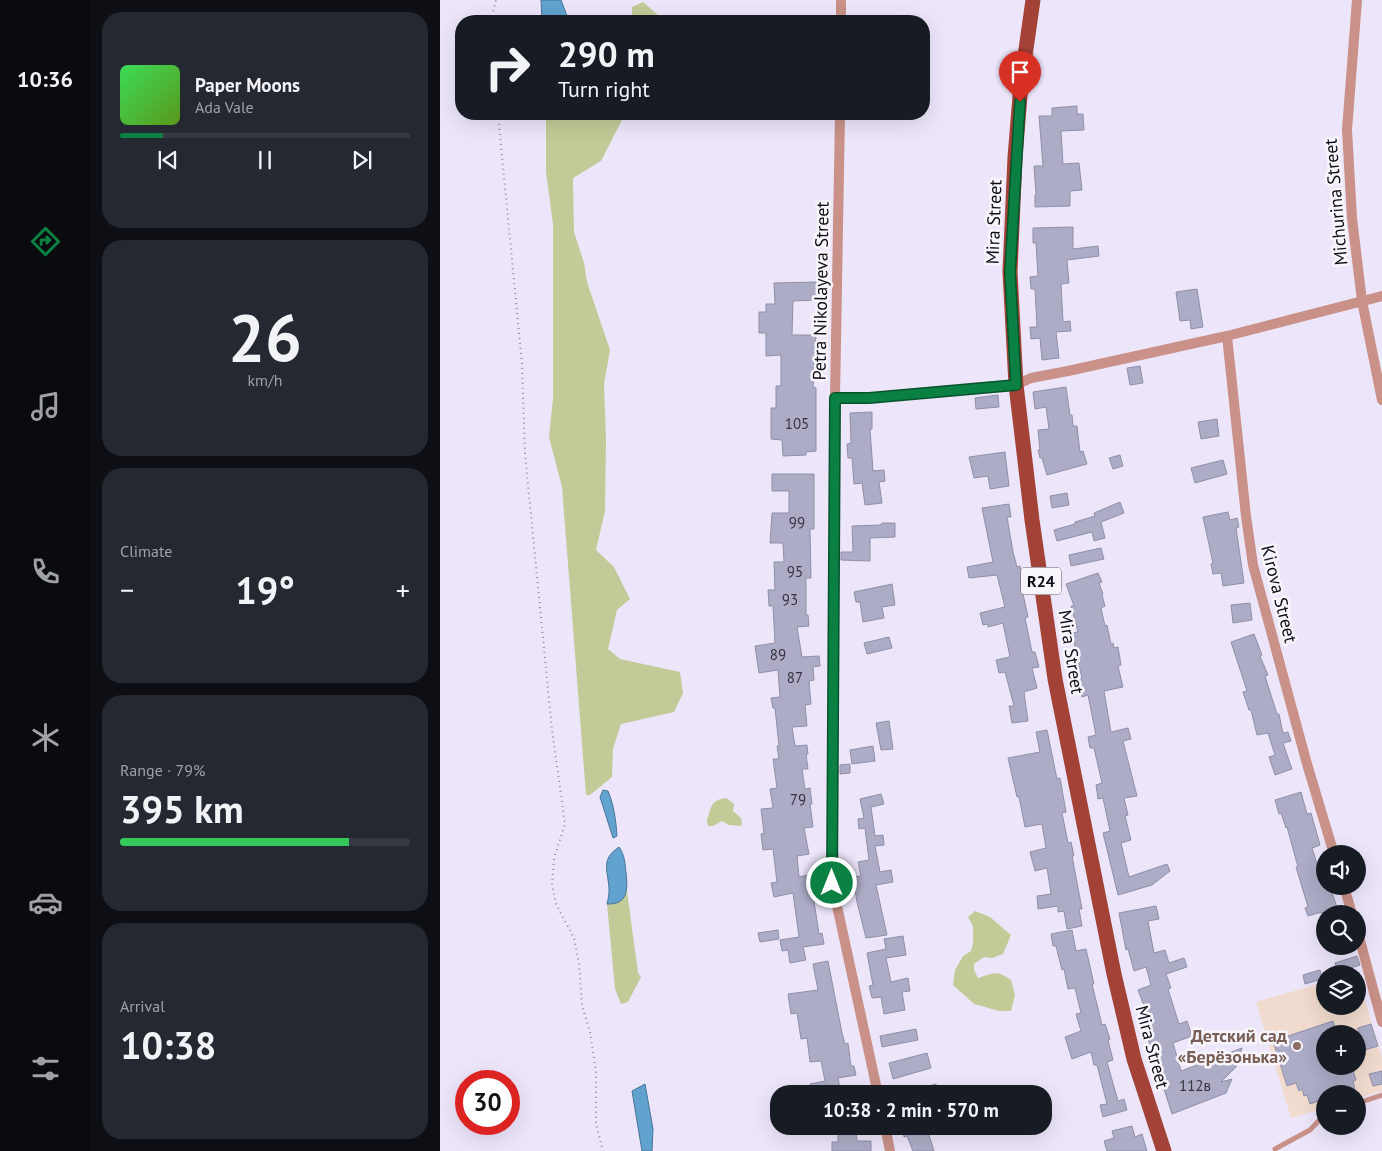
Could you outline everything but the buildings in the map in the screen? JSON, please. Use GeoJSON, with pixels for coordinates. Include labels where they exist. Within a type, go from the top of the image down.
{"type":"FeatureCollection","features":[{"type":"Feature","properties":{"kind":"main road","name":"Mira Street"},"geometry":{"type":"LineString","coordinates":[[1033,0],[1021,84],[1015,157],[1010,272],[1016,385],[1032,520],[1055,679],[1114,974],[1134,1059],[1164,1151]]}},
{"type":"Feature","properties":{"kind":"street"},"geometry":{"type":"LineString","coordinates":[[841,0],[841,15]]}},
{"type":"Feature","properties":{"kind":"street","name":"Michurina Street"},"geometry":{"type":"LineString","coordinates":[[1356,0],[1347,130],[1352,218],[1362,301],[1382,400]]}},
{"type":"Feature","properties":{"kind":"street","name":"Petra Nikolayeva Street"},"geometry":{"type":"LineString","coordinates":[[840,120],[835,398],[832,883],[876,1085]]}},
{"type":"Feature","properties":{"kind":"street"},"geometry":{"type":"LineString","coordinates":[[835,398],[869,398],[1016,385],[1031,378],[1227,336],[1382,296]]}},
{"type":"Feature","properties":{"kind":"street","name":"Kirova Street"},"geometry":{"type":"LineString","coordinates":[[1227,336],[1253,565],[1307,764],[1331,845]]}},
{"type":"Feature","properties":{"kind":"street"},"geometry":{"type":"LineString","coordinates":[[1364,955],[1382,1022]]}},
{"type":"Feature","properties":{"kind":"street"},"geometry":{"type":"LineString","coordinates":[[887,1135],[890,1151]]}},
{"type":"Feature","properties":{"kind":"lane"},"geometry":{"type":"LineString","coordinates":[[1366,1100],[1382,1095]]}},
{"type":"Feature","properties":{"kind":"lane"},"geometry":{"type":"LineString","coordinates":[[1275,1149],[1310,1130],[1316,1124]]}},
{"type":"Feature","properties":{"kind":"path"},"geometry":{"type":"LineString","coordinates":[[493,15],[496,0]]}},
{"type":"Feature","properties":{"kind":"path"},"geometry":{"type":"LineString","coordinates":[[499,120],[522,364],[525,454],[552,730],[565,824],[554,858],[552,885],[556,904],[574,938],[580,964],[582,1005],[590,1032],[596,1072],[596,1124],[603,1151]]}},
{"type":"Feature","properties":{"kind":"shaded area","name":"Детский сад «Берёзонька»"},"geometry":{"type":"Polygon","coordinates":[[[1316,985],[1316,1015],[1366,1015],[1366,1003],[1382,1058],[1382,1091],[1366,1096],[1366,1085],[1316,1085],[1316,1111],[1291,1118],[1256,1002],[1316,985]]]}},
{"type":"Feature","properties":{"kind":"green space"},"geometry":{"type":"Polygon","coordinates":[[[643,2],[658,15],[632,15],[632,7],[643,2]]]}},
{"type":"Feature","properties":{"kind":"green space"},"geometry":{"type":"Polygon","coordinates":[[[546,120],[622,120],[601,161],[573,178],[574,232],[584,263],[587,282],[610,350],[604,384],[606,440],[605,511],[596,550],[614,567],[630,599],[617,610],[608,649],[620,659],[680,672],[683,693],[674,712],[621,724],[613,749],[612,777],[590,795],[586,795],[562,487],[549,437],[553,398],[553,224],[546,172],[546,120]]]}},
{"type":"Feature","properties":{"kind":"green space"},"geometry":{"type":"Polygon","coordinates":[[[726,798],[734,804],[733,811],[741,818],[741,826],[729,825],[722,821],[713,826],[708,826],[707,820],[713,805],[716,801],[726,798]]]}},
{"type":"Feature","properties":{"kind":"green space"},"geometry":{"type":"Polygon","coordinates":[[[627,891],[638,973],[641,977],[628,1002],[621,1004],[615,989],[607,904],[619,901],[627,891]]]}},
{"type":"Feature","properties":{"kind":"green space"},"geometry":{"type":"Polygon","coordinates":[[[975,911],[990,917],[1011,935],[1003,954],[992,958],[984,957],[974,964],[974,970],[978,978],[995,973],[1011,980],[1015,995],[1011,1011],[999,1011],[974,1004],[953,985],[955,970],[963,956],[971,951],[973,926],[968,917],[975,911]]]}},
{"type":"Feature","properties":{"kind":"water"},"geometry":{"type":"Polygon","coordinates":[[[541,0],[561,0],[567,15],[542,15],[541,0]]]}},
{"type":"Feature","properties":{"kind":"water"},"geometry":{"type":"Polygon","coordinates":[[[603,790],[608,791],[613,807],[617,836],[613,838],[600,797],[603,790]]]}},
{"type":"Feature","properties":{"kind":"water"},"geometry":{"type":"Polygon","coordinates":[[[619,847],[624,860],[627,879],[625,895],[619,902],[607,904],[609,891],[607,862],[613,852],[619,847]]]}},
{"type":"Feature","properties":{"kind":"water"},"geometry":{"type":"Polygon","coordinates":[[[645,1084],[653,1129],[652,1151],[642,1151],[632,1091],[645,1084]]]}},
{"type":"Feature","properties":{"kind":"place","name":"Детский сад «Берёзонька»"},"geometry":{"type":"Point","coordinates":[1297,1046]}},
{"type":"Feature","properties":{"kind":"route"},"geometry":{"type":"LineString","coordinates":[[832,883],[835,398],[869,398],[1016,385],[1010,272],[1015,157],[1020,102]]}}]}
